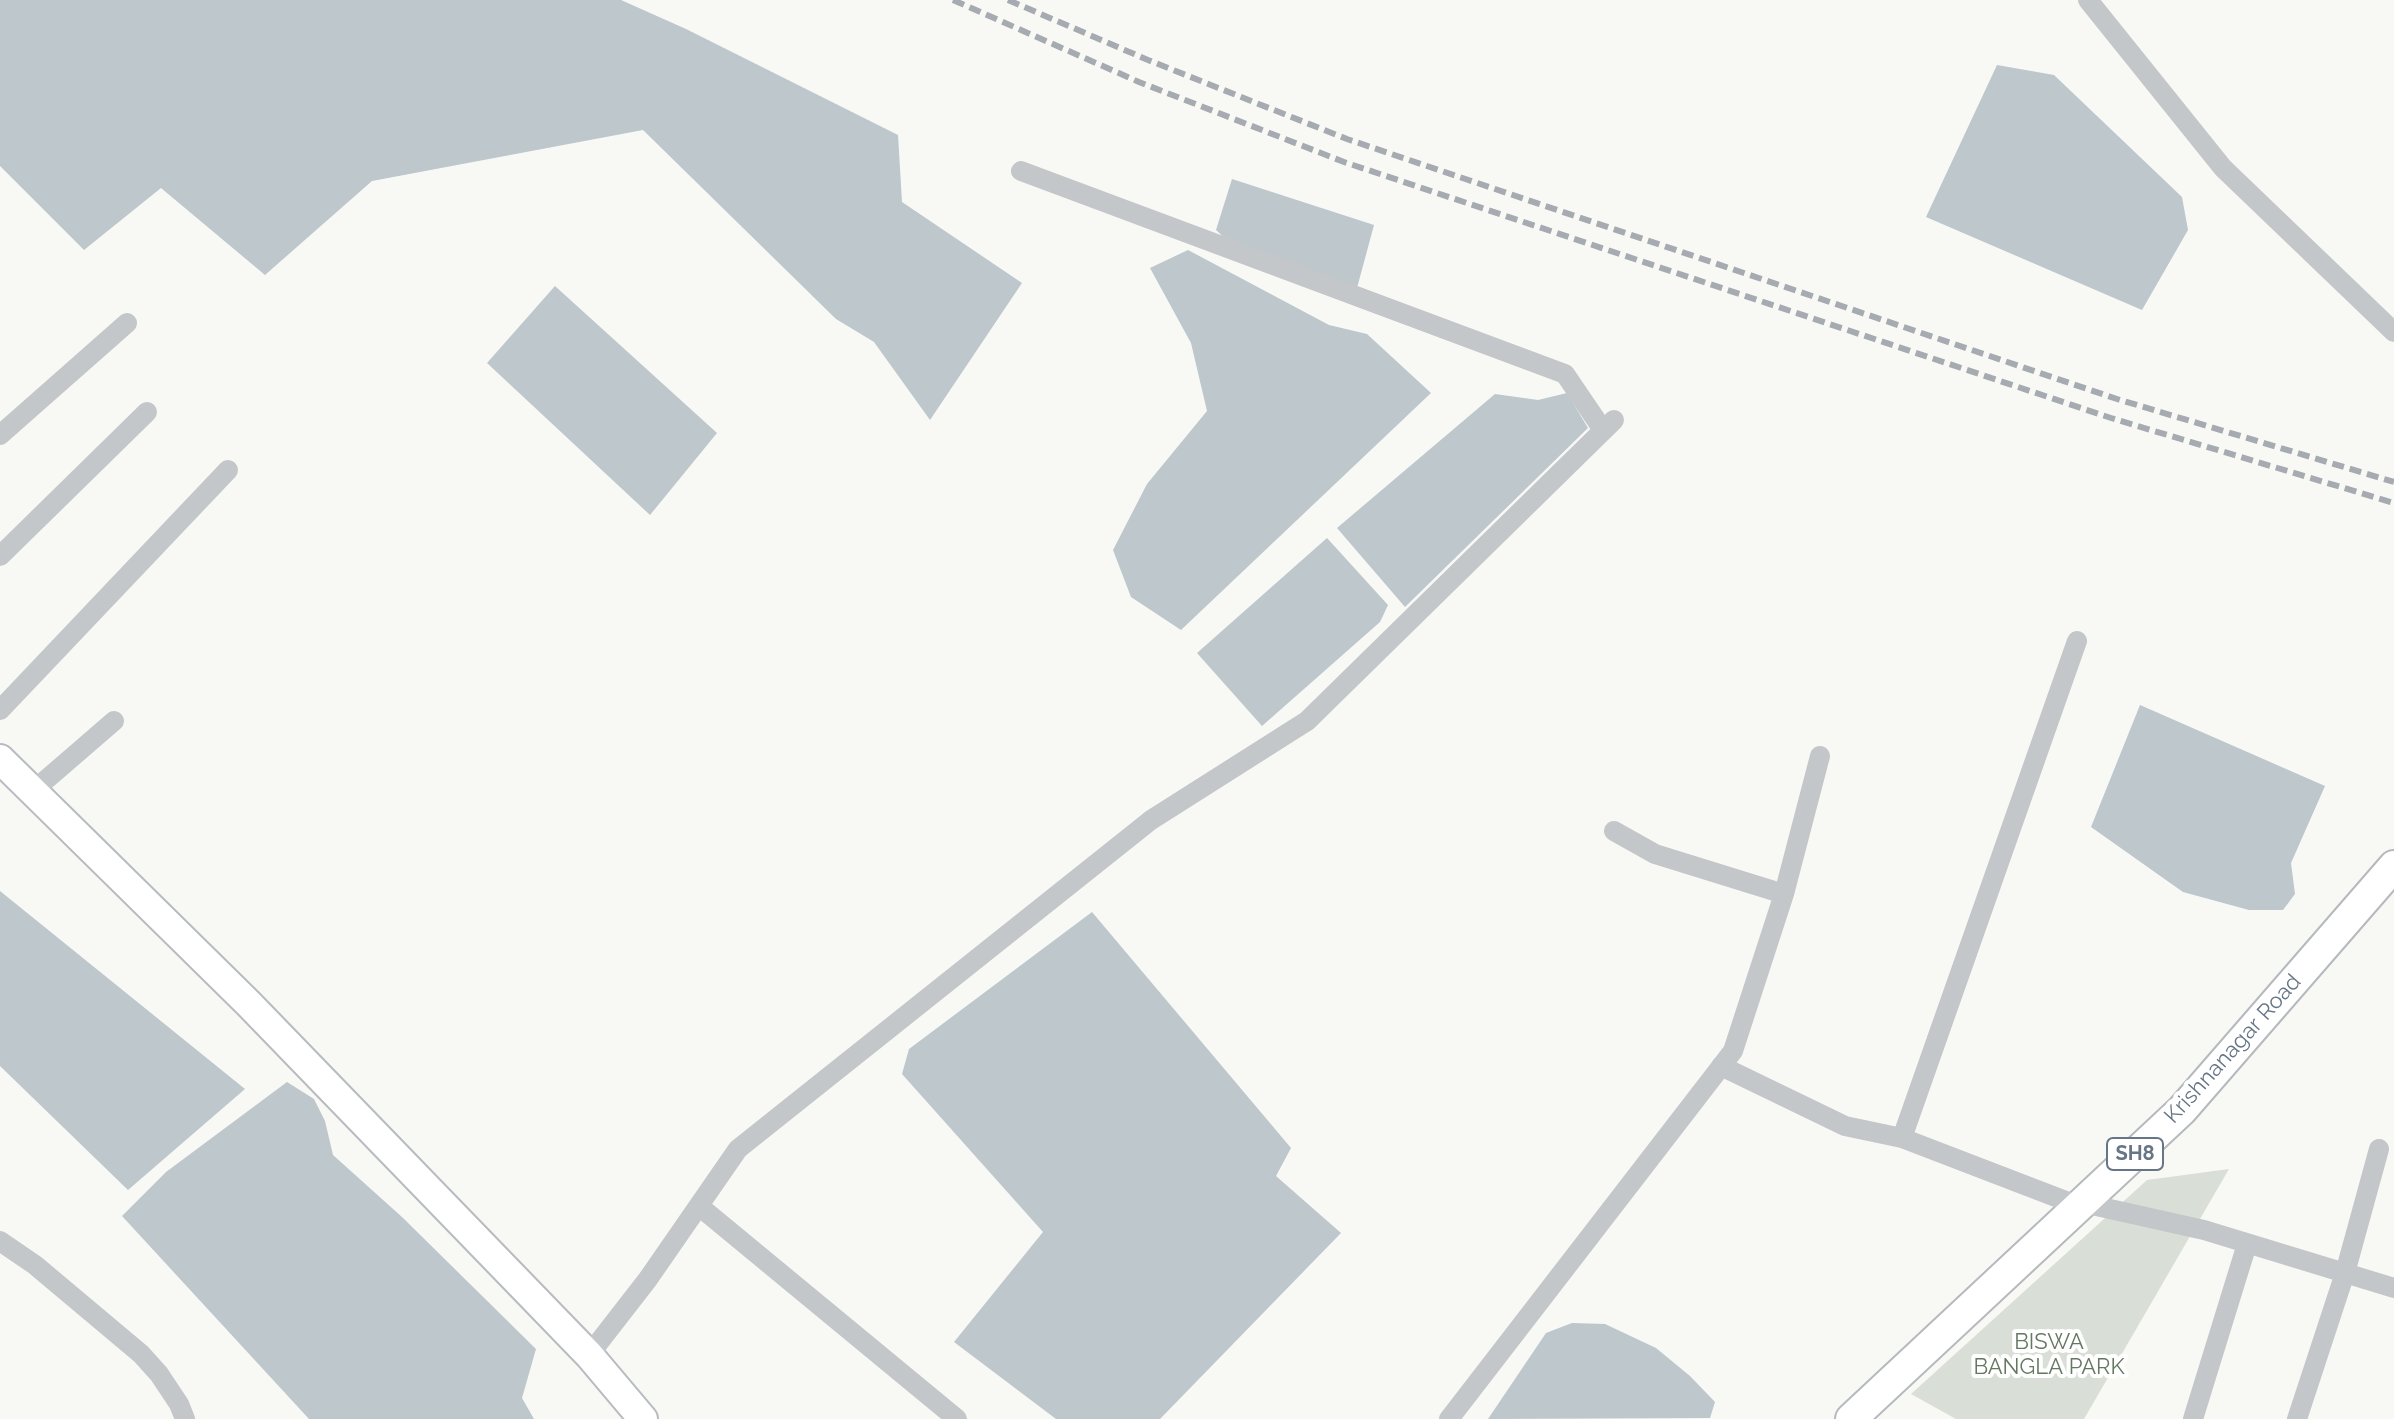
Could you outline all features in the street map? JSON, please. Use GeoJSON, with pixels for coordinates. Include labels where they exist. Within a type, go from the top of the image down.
{"type":"FeatureCollection","features":[{"type":"Feature","properties":{"kind":"main road","name":"Krishnanagar Road"},"geometry":{"type":"LineString","coordinates":[[1851,1419],[2182,1110],[2394,866]]}},
{"type":"Feature","properties":{"kind":"street"},"geometry":{"type":"LineString","coordinates":[[2088,0],[2223,168],[2394,332]]}},
{"type":"Feature","properties":{"kind":"street"},"geometry":{"type":"LineString","coordinates":[[589,1355],[648,1279],[738,1149],[1151,820],[1307,721],[1608,425],[1565,374],[1021,171]]}},
{"type":"Feature","properties":{"kind":"street"},"geometry":{"type":"LineString","coordinates":[[0,435],[127,323]]}},
{"type":"Feature","properties":{"kind":"street"},"geometry":{"type":"LineString","coordinates":[[0,556],[147,412]]}},
{"type":"Feature","properties":{"kind":"street"},"geometry":{"type":"LineString","coordinates":[[0,710],[228,470]]}},
{"type":"Feature","properties":{"kind":"street"},"geometry":{"type":"LineString","coordinates":[[1902,1138],[2077,641]]}},
{"type":"Feature","properties":{"kind":"street"},"geometry":{"type":"LineString","coordinates":[[33,791],[114,721]]}},
{"type":"Feature","properties":{"kind":"street"},"geometry":{"type":"LineString","coordinates":[[1449,1419],[1733,1051],[1784,894],[1820,756]]}},
{"type":"Feature","properties":{"kind":"street"},"geometry":{"type":"LineString","coordinates":[[0,759],[249,1004],[589,1355],[643,1419]]}},
{"type":"Feature","properties":{"kind":"street"},"geometry":{"type":"LineString","coordinates":[[1614,831],[1655,854],[1784,894]]}},
{"type":"Feature","properties":{"kind":"street"},"geometry":{"type":"LineString","coordinates":[[1721,1066],[1845,1126],[1902,1138],[2079,1206],[2083,1203],[2204,1230],[2394,1288]]}},
{"type":"Feature","properties":{"kind":"street"},"geometry":{"type":"LineString","coordinates":[[2297,1419],[2383,1158]]}},
{"type":"Feature","properties":{"kind":"street"},"geometry":{"type":"LineString","coordinates":[[699,1206],[957,1419]]}},
{"type":"Feature","properties":{"kind":"street"},"geometry":{"type":"LineString","coordinates":[[0,1241],[35,1265],[141,1354],[159,1374],[185,1419]]}},
{"type":"Feature","properties":{"kind":"street"},"geometry":{"type":"LineString","coordinates":[[2193,1419],[2247,1244]]}},
{"type":"Feature","properties":{"kind":"green space","name":"BISWA BANGLA PARK"},"geometry":{"type":"Polygon","coordinates":[[[2229,1169],[2084,1419],[1956,1419],[1911,1394],[2147,1180],[2229,1169]]]}},
{"type":"Feature","properties":{"kind":"shaded area"},"geometry":{"type":"Polygon","coordinates":[[[0,0],[621,0],[686,29],[898,135],[902,202],[1022,283],[930,420],[874,342],[836,319],[643,130],[372,181],[265,275],[161,188],[84,250],[0,166],[0,0]]]}},
{"type":"Feature","properties":{"kind":"shaded area"},"geometry":{"type":"Polygon","coordinates":[[[1997,65],[2054,75],[2182,197],[2188,230],[2142,310],[1926,217],[1997,65]]]}},
{"type":"Feature","properties":{"kind":"shaded area"},"geometry":{"type":"Polygon","coordinates":[[[1232,179],[1374,225],[1357,288],[1256,267],[1216,230],[1232,179]]]}},
{"type":"Feature","properties":{"kind":"shaded area"},"geometry":{"type":"Polygon","coordinates":[[[1188,250],[1329,325],[1367,334],[1431,393],[1181,630],[1131,597],[1113,550],[1147,484],[1207,411],[1191,343],[1150,268],[1188,250]]]}},
{"type":"Feature","properties":{"kind":"shaded area"},"geometry":{"type":"Polygon","coordinates":[[[555,286],[717,433],[650,515],[487,363],[555,286]]]}},
{"type":"Feature","properties":{"kind":"shaded area"},"geometry":{"type":"Polygon","coordinates":[[[1567,393],[1588,428],[1405,607],[1337,528],[1495,394],[1538,400],[1567,393]]]}},
{"type":"Feature","properties":{"kind":"shaded area"},"geometry":{"type":"Polygon","coordinates":[[[1327,538],[1388,605],[1380,622],[1262,726],[1197,653],[1327,538]]]}},
{"type":"Feature","properties":{"kind":"shaded area"},"geometry":{"type":"Polygon","coordinates":[[[2140,705],[2325,786],[2291,863],[2295,894],[2283,910],[2249,910],[2183,892],[2091,827],[2140,705]]]}},
{"type":"Feature","properties":{"kind":"shaded area"},"geometry":{"type":"Polygon","coordinates":[[[0,891],[245,1089],[128,1190],[0,1066],[0,891]]]}},
{"type":"Feature","properties":{"kind":"shaded area"},"geometry":{"type":"Polygon","coordinates":[[[1092,912],[1291,1148],[1276,1176],[1341,1233],[1160,1419],[1056,1419],[954,1342],[1043,1232],[902,1074],[909,1049],[1092,912]]]}},
{"type":"Feature","properties":{"kind":"shaded area"},"geometry":{"type":"Polygon","coordinates":[[[287,1082],[314,1099],[325,1121],[333,1155],[402,1217],[536,1349],[522,1398],[534,1419],[309,1419],[122,1216],[166,1172],[287,1082]]]}},
{"type":"Feature","properties":{"kind":"shaded area"},"geometry":{"type":"Polygon","coordinates":[[[1572,1323],[1605,1324],[1656,1348],[1715,1402],[1710,1418],[1488,1419],[1546,1333],[1572,1323]]]}},
{"type":"Feature","properties":{"kind":"railway"},"geometry":{"type":"LineString","coordinates":[[953,0],[1139,82],[1344,162],[2111,418],[2394,503]]}},
{"type":"Feature","properties":{"kind":"railway"},"geometry":{"type":"LineString","coordinates":[[1008,0],[1148,60],[1347,139],[2117,399],[2394,482]]}}]}
